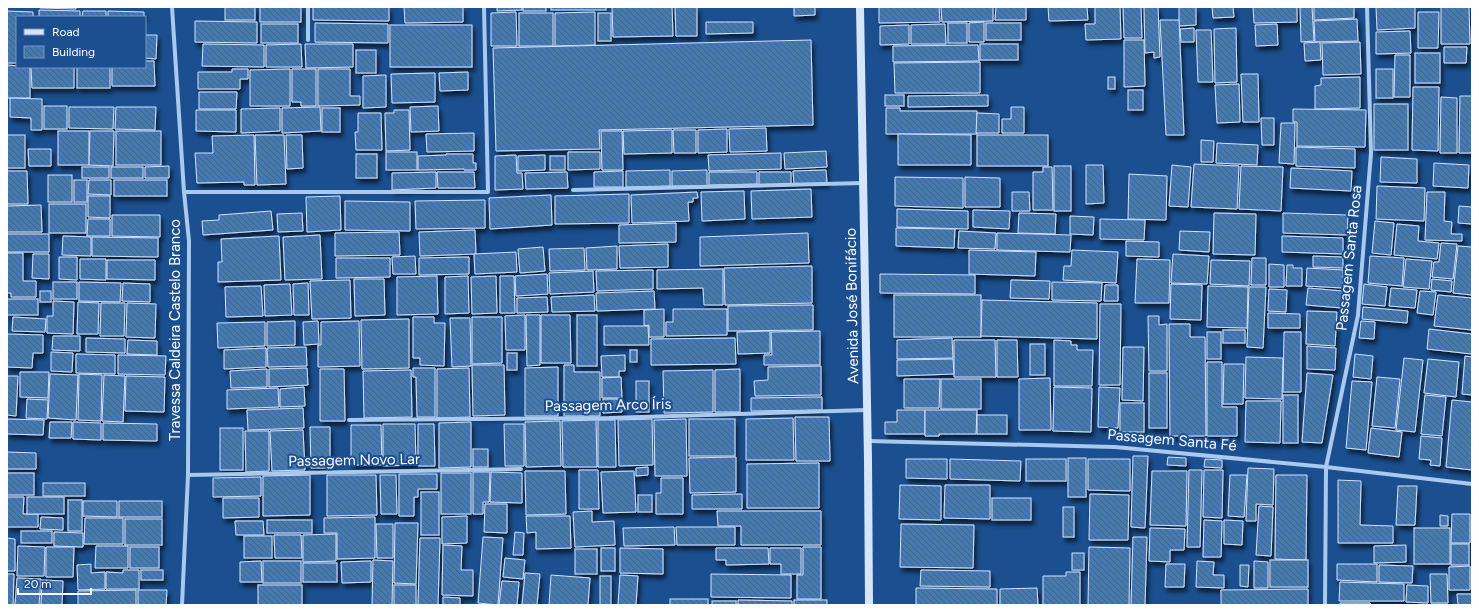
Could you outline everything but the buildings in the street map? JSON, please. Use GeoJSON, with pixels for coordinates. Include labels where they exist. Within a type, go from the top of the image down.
{"type":"FeatureCollection","features":[{"type":"Feature","properties":{"kind":"main road","name":"Avenida José Bonifácio"},"geometry":{"type":"LineString","coordinates":[[860,7],[868,410],[869,605]]}},
{"type":"Feature","properties":{"kind":"street","name":"Travessa Caldeira Castelo Branco"},"geometry":{"type":"LineString","coordinates":[[172,7],[184,192],[189,242],[188,476],[182,605]]}},
{"type":"Feature","properties":{"kind":"street"},"geometry":{"type":"LineString","coordinates":[[308,7],[308,40]]}},
{"type":"Feature","properties":{"kind":"street"},"geometry":{"type":"LineString","coordinates":[[184,192],[488,192],[484,7]]}},
{"type":"Feature","properties":{"kind":"street","name":"Passagem Santa Rosa"},"geometry":{"type":"LineString","coordinates":[[1325,605],[1326,467],[1358,308],[1371,153],[1367,7]]}},
{"type":"Feature","properties":{"kind":"street"},"geometry":{"type":"LineString","coordinates":[[572,190],[864,183]]}},
{"type":"Feature","properties":{"kind":"street","name":"Passagem Arco Íris"},"geometry":{"type":"LineString","coordinates":[[349,420],[609,418],[868,410]]}},
{"type":"Feature","properties":{"kind":"street","name":"Passagem Santa Fé"},"geometry":{"type":"LineString","coordinates":[[868,441],[1115,446],[1326,467],[1472,484]]}},
{"type":"Feature","properties":{"kind":"street","name":"Passagem Novo Lar"},"geometry":{"type":"LineString","coordinates":[[188,476],[521,469]]}}]}
